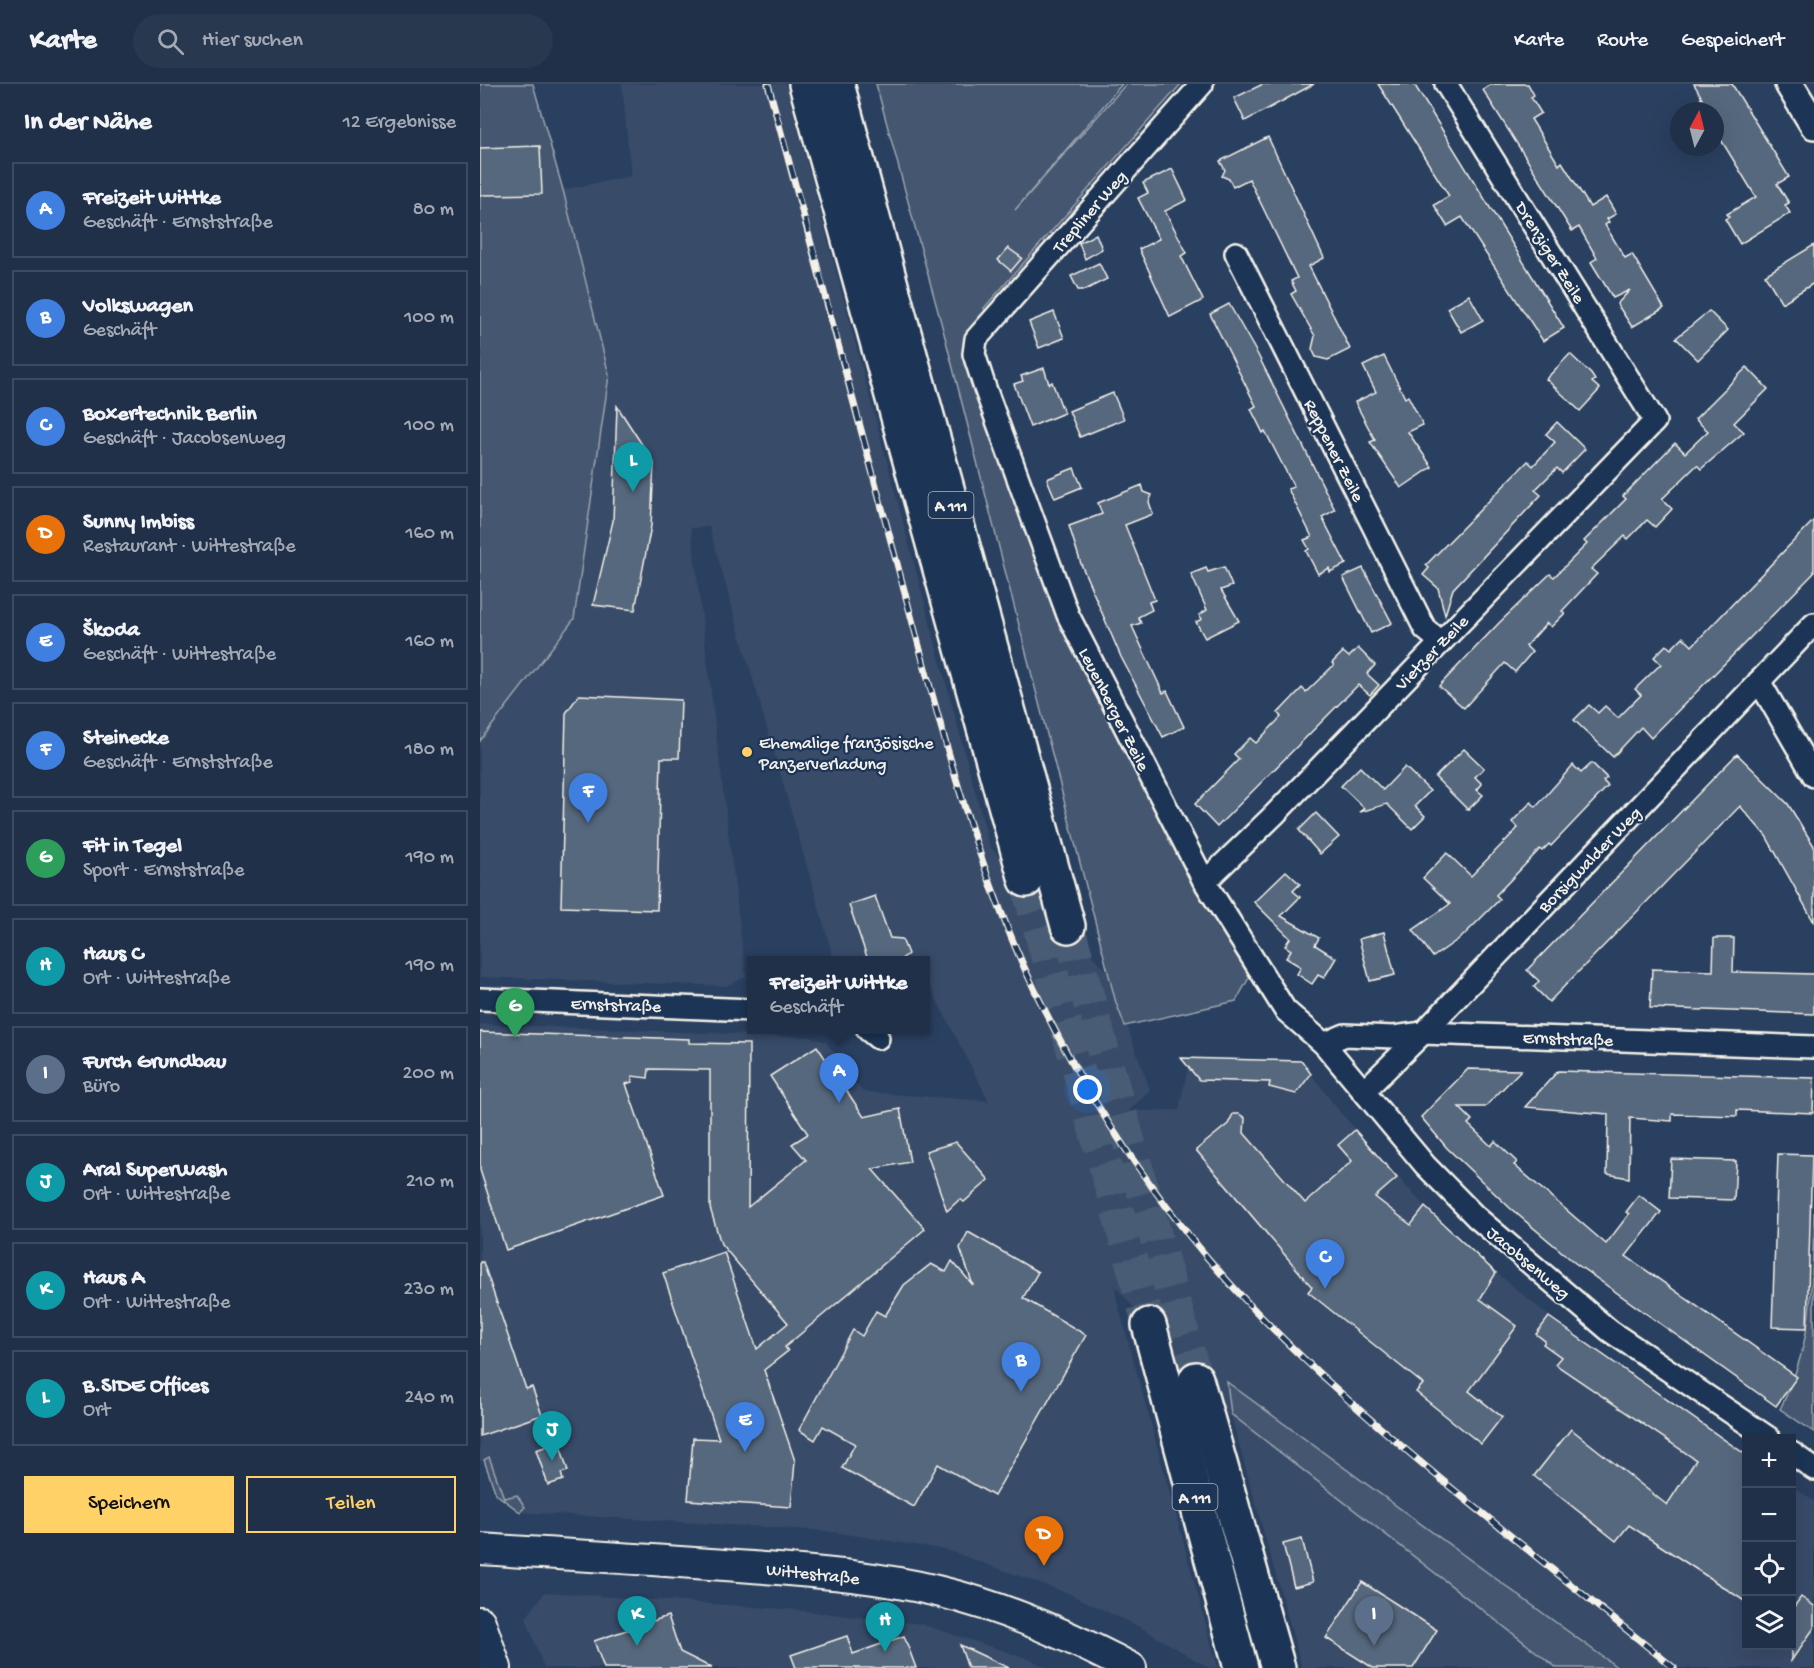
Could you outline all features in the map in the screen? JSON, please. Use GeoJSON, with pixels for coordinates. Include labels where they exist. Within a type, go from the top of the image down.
{"type":"FeatureCollection","features":[{"type":"Feature","properties":{"kind":"highway","name":"A 111"},"geometry":{"type":"LineString","coordinates":[[806,84],[1026,880]]}},
{"type":"Feature","properties":{"kind":"highway","name":"A 111"},"geometry":{"type":"LineString","coordinates":[[837,84],[898,315],[1068,926]]}},
{"type":"Feature","properties":{"kind":"highway","name":"A 111"},"geometry":{"type":"LineString","coordinates":[[1149,1325],[1241,1668]]}},
{"type":"Feature","properties":{"kind":"highway","name":"A 111"},"geometry":{"type":"LineString","coordinates":[[1196,1379],[1278,1668]]}},
{"type":"Feature","properties":{"kind":"main road","name":"Wittestraße"},"geometry":{"type":"LineString","coordinates":[[480,1549],[676,1561],[880,1580],[937,1591],[1017,1616],[1131,1668]]}},
{"type":"Feature","properties":{"kind":"main road"},"geometry":{"type":"LineString","coordinates":[[480,1622],[496,1668]]}},
{"type":"Feature","properties":{"kind":"street","name":"Trepliner Weg"},"geometry":{"type":"LineString","coordinates":[[976,339],[1202,84]]}},
{"type":"Feature","properties":{"kind":"street","name":"Drenziger Zeile"},"geometry":{"type":"LineString","coordinates":[[1446,84],[1655,421]]}},
{"type":"Feature","properties":{"kind":"street"},"geometry":{"type":"LineString","coordinates":[[1789,84],[1814,125]]}},
{"type":"Feature","properties":{"kind":"street","name":"Reppener Zeile"},"geometry":{"type":"LineString","coordinates":[[1236,253],[1425,629],[1441,642]]}},
{"type":"Feature","properties":{"kind":"street","name":"Leuenberger Zeile"},"geometry":{"type":"LineString","coordinates":[[976,339],[974,354],[985,388],[1068,615],[1203,879],[1285,1010],[1324,1044]]}},
{"type":"Feature","properties":{"kind":"street","name":"Vietzer Zeile"},"geometry":{"type":"LineString","coordinates":[[1203,879],[1214,873],[1274,815],[1655,421]]}},
{"type":"Feature","properties":{"kind":"street","name":"Borsigwalder Weg"},"geometry":{"type":"LineString","coordinates":[[1363,1092],[1423,1033],[1814,624]]}},
{"type":"Feature","properties":{"kind":"street"},"geometry":{"type":"LineString","coordinates":[[1759,681],[1814,776]]}},
{"type":"Feature","properties":{"kind":"street","name":"Ernststraße"},"geometry":{"type":"LineString","coordinates":[[480,999],[747,1011]]}},
{"type":"Feature","properties":{"kind":"street","name":"Ernststraße"},"geometry":{"type":"LineString","coordinates":[[1324,1044],[1344,1035],[1394,1037],[1423,1033],[1814,1047]]}},
{"type":"Feature","properties":{"kind":"street","name":"Jacobsenweg"},"geometry":{"type":"LineString","coordinates":[[1324,1044],[1425,1165],[1476,1217],[1601,1324],[1763,1434]]}},
{"type":"Feature","properties":{"kind":"street"},"geometry":{"type":"LineString","coordinates":[[1796,1456],[1814,1468]]}},
{"type":"Feature","properties":{"kind":"shaded area"},"geometry":{"type":"Polygon","coordinates":[[[480,84],[533,84],[563,190],[609,375],[574,619],[480,741],[480,84]]]}},
{"type":"Feature","properties":{"kind":"shaded area"},"geometry":{"type":"Polygon","coordinates":[[[622,84],[786,84],[990,847],[1108,972],[1150,1090],[1129,1111],[1179,1110],[1190,1058],[1303,1064],[1341,1113],[1425,1207],[1497,1273],[1549,1316],[1742,1452],[1742,1650],[1796,1650],[1796,1489],[1814,1501],[1814,1668],[1302,1668],[1231,1416],[1230,1418],[1115,1286],[1116,1297],[1218,1668],[1209,1668],[1145,1630],[1070,1594],[947,1550],[826,1531],[518,1512],[496,1494],[484,1460],[480,1461],[480,1024],[810,1037],[826,1042],[863,1092],[989,1101],[930,987],[930,956],[833,956],[709,527],[691,528],[746,977],[726,986],[480,977],[480,741],[574,619],[609,375],[563,190],[631,176],[622,84]]]}},
{"type":"Feature","properties":{"kind":"shaded area"},"geometry":{"type":"Polygon","coordinates":[[[876,84],[1122,84],[1015,210],[1126,84],[1181,84],[984,308],[990,319],[979,329],[995,435],[1003,467],[1022,520],[1071,640],[1117,738],[1194,882],[1250,976],[1236,1001],[1125,1026],[1116,1003],[945,337],[876,84]]]}},
{"type":"Feature","properties":{"kind":"shaded area"},"geometry":{"type":"Polygon","coordinates":[[[1814,1212],[1814,1432],[1780,1409],[1791,1385],[1805,1337],[1811,1289],[1814,1212]]]}},
{"type":"Feature","properties":{"kind":"shaded area"},"geometry":{"type":"Polygon","coordinates":[[[1227,1382],[1618,1668],[1557,1668],[1231,1414],[1227,1382]]]}},
{"type":"Feature","properties":{"kind":"shaded area"},"geometry":{"type":"Polygon","coordinates":[[[489,1457],[504,1498],[517,1495],[525,1507],[520,1512],[496,1494],[484,1460],[489,1457]]]}},
{"type":"Feature","properties":{"kind":"shaded area"},"geometry":{"type":"Polygon","coordinates":[[[545,1592],[796,1610],[921,1624],[1032,1660],[1047,1668],[544,1668],[526,1618],[545,1592]]]}},
{"type":"Feature","properties":{"kind":"building"},"geometry":{"type":"Polygon","coordinates":[[[1263,84],[1314,84],[1245,121],[1234,98],[1263,84]]]}},
{"type":"Feature","properties":{"kind":"building"},"geometry":{"type":"Polygon","coordinates":[[[1378,84],[1414,84],[1564,328],[1543,341],[1462,217],[1447,226],[1434,205],[1449,196],[1378,84]]]}},
{"type":"Feature","properties":{"kind":"building"},"geometry":{"type":"Polygon","coordinates":[[[1492,84],[1528,84],[1534,95],[1531,97],[1541,113],[1531,119],[1559,165],[1562,162],[1590,207],[1606,197],[1616,214],[1607,219],[1609,222],[1605,225],[1625,258],[1632,254],[1664,308],[1632,327],[1617,304],[1630,290],[1613,298],[1591,262],[1597,258],[1579,227],[1572,231],[1483,90],[1492,84]]]}},
{"type":"Feature","properties":{"kind":"building"},"geometry":{"type":"Polygon","coordinates":[[[1694,84],[1732,84],[1789,177],[1777,184],[1789,203],[1785,205],[1790,213],[1740,244],[1725,219],[1729,217],[1727,214],[1756,197],[1724,145],[1724,102],[1699,102],[1702,98],[1694,84]]]}},
{"type":"Feature","properties":{"kind":"building"},"geometry":{"type":"Polygon","coordinates":[[[1268,137],[1324,258],[1309,266],[1350,349],[1328,360],[1316,357],[1312,349],[1315,336],[1291,294],[1296,291],[1291,281],[1297,278],[1249,179],[1233,187],[1229,179],[1222,176],[1225,170],[1220,161],[1268,137]]]}},
{"type":"Feature","properties":{"kind":"building"},"geometry":{"type":"Polygon","coordinates":[[[540,146],[542,194],[480,195],[480,148],[540,146]]]}},
{"type":"Feature","properties":{"kind":"building"},"geometry":{"type":"Polygon","coordinates":[[[1172,169],[1187,200],[1165,211],[1187,253],[1181,256],[1203,300],[1170,317],[1139,249],[1159,239],[1138,198],[1148,193],[1143,183],[1172,169]]]}},
{"type":"Feature","properties":{"kind":"building"},"geometry":{"type":"Polygon","coordinates":[[[1096,234],[1102,249],[1085,259],[1079,243],[1096,234]]]}},
{"type":"Feature","properties":{"kind":"building"},"geometry":{"type":"Polygon","coordinates":[[[1814,245],[1814,283],[1782,303],[1765,275],[1814,245]]]}},
{"type":"Feature","properties":{"kind":"building"},"geometry":{"type":"Polygon","coordinates":[[[1008,248],[1022,258],[1011,271],[998,260],[1008,248]]]}},
{"type":"Feature","properties":{"kind":"building"},"geometry":{"type":"Polygon","coordinates":[[[1099,263],[1107,279],[1085,290],[1078,290],[1071,276],[1099,263]]]}},
{"type":"Feature","properties":{"kind":"building"},"geometry":{"type":"Polygon","coordinates":[[[1469,295],[1483,320],[1461,332],[1447,308],[1469,295]]]}},
{"type":"Feature","properties":{"kind":"building"},"geometry":{"type":"Polygon","coordinates":[[[1229,304],[1258,355],[1335,510],[1322,517],[1346,564],[1330,572],[1329,568],[1318,574],[1306,551],[1309,549],[1304,540],[1312,537],[1288,489],[1294,487],[1251,409],[1256,406],[1210,314],[1229,304]]]}},
{"type":"Feature","properties":{"kind":"building"},"geometry":{"type":"Polygon","coordinates":[[[1709,311],[1728,330],[1698,360],[1676,338],[1709,311]]]}},
{"type":"Feature","properties":{"kind":"building"},"geometry":{"type":"Polygon","coordinates":[[[1054,312],[1064,338],[1039,348],[1029,322],[1054,312]]]}},
{"type":"Feature","properties":{"kind":"building"},"geometry":{"type":"Polygon","coordinates":[[[1570,354],[1591,374],[1595,380],[1592,382],[1600,389],[1580,411],[1546,379],[1570,354]]]}},
{"type":"Feature","properties":{"kind":"building"},"geometry":{"type":"Polygon","coordinates":[[[1384,356],[1405,398],[1408,396],[1423,425],[1408,432],[1432,467],[1401,488],[1370,442],[1375,440],[1355,402],[1376,392],[1363,366],[1384,356]]]}},
{"type":"Feature","properties":{"kind":"building"},"geometry":{"type":"Polygon","coordinates":[[[1747,367],[1768,389],[1734,423],[1744,432],[1701,469],[1697,465],[1662,499],[1672,509],[1655,527],[1647,520],[1628,539],[1625,536],[1591,569],[1597,574],[1562,611],[1565,613],[1551,627],[1547,623],[1526,646],[1532,652],[1515,672],[1505,663],[1464,708],[1439,686],[1550,574],[1554,577],[1587,544],[1584,541],[1626,499],[1623,496],[1675,443],[1685,453],[1708,431],[1695,419],[1747,367]]]}},
{"type":"Feature","properties":{"kind":"building"},"geometry":{"type":"Polygon","coordinates":[[[1044,368],[1049,384],[1052,382],[1064,413],[1030,427],[1014,384],[1023,381],[1021,376],[1044,368]]]}},
{"type":"Feature","properties":{"kind":"building"},"geometry":{"type":"Polygon","coordinates":[[[1113,393],[1124,419],[1080,437],[1069,411],[1113,393]]]}},
{"type":"Feature","properties":{"kind":"building"},"geometry":{"type":"Polygon","coordinates":[[[617,406],[654,463],[651,526],[635,610],[593,605],[613,521],[617,406]]]}},
{"type":"Feature","properties":{"kind":"building"},"geometry":{"type":"Polygon","coordinates":[[[1557,422],[1585,449],[1562,473],[1557,468],[1535,490],[1541,495],[1453,589],[1445,615],[1438,588],[1423,575],[1429,568],[1426,565],[1528,461],[1533,466],[1555,442],[1546,434],[1557,422]]]}},
{"type":"Feature","properties":{"kind":"building"},"geometry":{"type":"Polygon","coordinates":[[[1074,468],[1082,487],[1055,498],[1047,479],[1074,468]]]}},
{"type":"Feature","properties":{"kind":"building"},"geometry":{"type":"Polygon","coordinates":[[[1142,485],[1144,492],[1152,495],[1149,502],[1153,514],[1125,525],[1155,600],[1149,602],[1152,610],[1138,617],[1141,623],[1132,626],[1163,693],[1167,691],[1184,727],[1163,737],[1121,657],[1081,564],[1069,526],[1102,514],[1098,503],[1142,485]]]}},
{"type":"Feature","properties":{"kind":"building"},"geometry":{"type":"Polygon","coordinates":[[[1814,520],[1814,573],[1651,738],[1641,727],[1613,757],[1574,720],[1589,705],[1598,713],[1605,706],[1618,718],[1641,695],[1635,689],[1661,664],[1654,657],[1666,645],[1671,649],[1683,637],[1692,646],[1814,520]]]}},
{"type":"Feature","properties":{"kind":"building"},"geometry":{"type":"Polygon","coordinates":[[[1224,567],[1232,586],[1221,590],[1239,621],[1205,638],[1196,622],[1202,619],[1199,615],[1207,610],[1191,574],[1206,568],[1208,572],[1224,567]]]}},
{"type":"Feature","properties":{"kind":"building"},"geometry":{"type":"Polygon","coordinates":[[[1363,568],[1392,623],[1371,633],[1343,577],[1363,568]]]}},
{"type":"Feature","properties":{"kind":"building"},"geometry":{"type":"Polygon","coordinates":[[[1358,648],[1375,665],[1367,674],[1379,685],[1370,695],[1358,685],[1217,827],[1195,804],[1239,759],[1234,754],[1250,738],[1256,743],[1281,717],[1278,713],[1302,688],[1306,692],[1334,665],[1332,663],[1343,652],[1349,657],[1358,648]]]}},
{"type":"Feature","properties":{"kind":"building"},"geometry":{"type":"Polygon","coordinates":[[[579,695],[681,700],[679,758],[661,758],[657,910],[561,907],[566,713],[579,695]]]}},
{"type":"Feature","properties":{"kind":"building"},"geometry":{"type":"Polygon","coordinates":[[[1464,749],[1484,768],[1475,777],[1482,784],[1477,790],[1483,795],[1468,810],[1435,777],[1464,749]]]}},
{"type":"Feature","properties":{"kind":"building"},"geometry":{"type":"Polygon","coordinates":[[[1737,754],[1788,804],[1814,846],[1814,922],[1766,836],[1740,806],[1549,1002],[1534,987],[1539,981],[1527,970],[1737,754]]]}},
{"type":"Feature","properties":{"kind":"building"},"geometry":{"type":"Polygon","coordinates":[[[1592,763],[1607,778],[1603,781],[1608,786],[1551,846],[1549,844],[1542,851],[1540,849],[1496,895],[1500,899],[1463,936],[1433,957],[1413,930],[1450,904],[1423,878],[1447,853],[1471,876],[1518,828],[1512,822],[1531,802],[1536,807],[1573,765],[1581,773],[1592,763]]]}},
{"type":"Feature","properties":{"kind":"building"},"geometry":{"type":"Polygon","coordinates":[[[1360,767],[1383,790],[1405,767],[1430,791],[1415,806],[1425,816],[1412,829],[1387,804],[1360,812],[1364,808],[1341,786],[1360,767]]]}},
{"type":"Feature","properties":{"kind":"building"},"geometry":{"type":"Polygon","coordinates":[[[1316,813],[1339,837],[1320,854],[1299,830],[1316,813]]]}},
{"type":"Feature","properties":{"kind":"building"},"geometry":{"type":"Polygon","coordinates":[[[1286,871],[1300,884],[1293,891],[1300,897],[1281,916],[1319,938],[1315,945],[1336,958],[1324,978],[1318,975],[1312,984],[1297,974],[1301,967],[1286,958],[1291,950],[1285,946],[1290,938],[1254,902],[1286,871]]]}},
{"type":"Feature","properties":{"kind":"building"},"geometry":{"type":"Polygon","coordinates":[[[875,896],[890,938],[902,939],[908,954],[905,956],[867,956],[849,905],[875,896]]]}},
{"type":"Feature","properties":{"kind":"building"},"geometry":{"type":"Polygon","coordinates":[[[1384,932],[1395,975],[1370,981],[1359,939],[1384,932]]]}},
{"type":"Feature","properties":{"kind":"building"},"geometry":{"type":"Polygon","coordinates":[[[1714,938],[1734,938],[1733,972],[1814,974],[1814,1014],[1650,1008],[1652,969],[1713,971],[1714,938]]]}},
{"type":"Feature","properties":{"kind":"building"},"geometry":{"type":"Polygon","coordinates":[[[480,1032],[689,1039],[689,1043],[749,1044],[748,1207],[806,1160],[792,1144],[808,1134],[770,1076],[817,1046],[864,1117],[900,1109],[910,1162],[872,1169],[925,1229],[785,1347],[788,1351],[764,1370],[795,1461],[791,1507],[688,1500],[693,1438],[719,1439],[663,1273],[724,1252],[757,1349],[788,1323],[721,1244],[710,1208],[710,1070],[649,1069],[648,1078],[632,1076],[632,1082],[626,1084],[664,1195],[506,1250],[480,1170],[480,1032]]]}},
{"type":"Feature","properties":{"kind":"building"},"geometry":{"type":"Polygon","coordinates":[[[1181,1058],[1302,1061],[1311,1074],[1296,1094],[1269,1087],[1270,1082],[1199,1080],[1181,1058]]]}},
{"type":"Feature","properties":{"kind":"building"},"geometry":{"type":"Polygon","coordinates":[[[1468,1069],[1521,1070],[1485,1107],[1459,1107],[1472,1120],[1468,1124],[1491,1146],[1495,1141],[1517,1162],[1514,1165],[1606,1244],[1629,1214],[1626,1212],[1639,1195],[1661,1212],[1626,1256],[1797,1377],[1776,1406],[1575,1263],[1510,1208],[1447,1148],[1421,1117],[1468,1069]]]}},
{"type":"Feature","properties":{"kind":"building"},"geometry":{"type":"Polygon","coordinates":[[[1558,1071],[1814,1078],[1813,1113],[1737,1110],[1737,1116],[1672,1114],[1672,1121],[1630,1118],[1629,1178],[1607,1174],[1608,1114],[1525,1107],[1558,1071]]]}},
{"type":"Feature","properties":{"kind":"building"},"geometry":{"type":"Polygon","coordinates":[[[1233,1114],[1239,1114],[1245,1118],[1244,1133],[1305,1203],[1352,1161],[1338,1145],[1355,1130],[1397,1178],[1375,1197],[1411,1225],[1425,1207],[1496,1273],[1480,1299],[1517,1326],[1469,1391],[1502,1417],[1481,1444],[1416,1392],[1423,1384],[1308,1292],[1312,1287],[1196,1150],[1228,1124],[1233,1114]]]}},
{"type":"Feature","properties":{"kind":"building"},"geometry":{"type":"Polygon","coordinates":[[[956,1142],[989,1180],[964,1202],[960,1199],[947,1211],[926,1151],[956,1142]]]}},
{"type":"Feature","properties":{"kind":"building"},"geometry":{"type":"Polygon","coordinates":[[[1778,1154],[1812,1155],[1807,1328],[1772,1327],[1778,1154]]]}},
{"type":"Feature","properties":{"kind":"building"},"geometry":{"type":"Polygon","coordinates":[[[1671,1159],[1736,1161],[1734,1200],[1669,1198],[1671,1159]]]}},
{"type":"Feature","properties":{"kind":"building"},"geometry":{"type":"Polygon","coordinates":[[[968,1232],[1038,1272],[1023,1298],[1086,1335],[994,1496],[938,1464],[914,1507],[842,1468],[855,1444],[823,1426],[815,1440],[799,1430],[853,1330],[862,1336],[876,1311],[885,1316],[904,1285],[931,1264],[946,1272],[952,1261],[973,1285],[960,1248],[968,1232]]]}},
{"type":"Feature","properties":{"kind":"building"},"geometry":{"type":"Polygon","coordinates":[[[480,1262],[483,1262],[526,1389],[532,1387],[542,1415],[480,1436],[480,1262]]]}},
{"type":"Feature","properties":{"kind":"building"},"geometry":{"type":"Polygon","coordinates":[[[1549,1317],[1742,1452],[1742,1599],[1629,1525],[1616,1541],[1534,1476],[1571,1429],[1667,1505],[1696,1460],[1555,1364],[1561,1357],[1543,1344],[1545,1341],[1536,1334],[1549,1317]]]}},
{"type":"Feature","properties":{"kind":"building"},"geometry":{"type":"Polygon","coordinates":[[[559,1442],[568,1471],[561,1473],[563,1480],[548,1485],[536,1450],[559,1442]]]}},
{"type":"Feature","properties":{"kind":"building"},"geometry":{"type":"Polygon","coordinates":[[[1302,1539],[1313,1582],[1294,1587],[1283,1544],[1302,1539]]]}},
{"type":"Feature","properties":{"kind":"building"},"geometry":{"type":"Polygon","coordinates":[[[1362,1582],[1437,1630],[1413,1668],[1373,1668],[1326,1638],[1362,1582]]]}},
{"type":"Feature","properties":{"kind":"building"},"geometry":{"type":"Polygon","coordinates":[[[1801,1597],[1814,1606],[1814,1628],[1791,1661],[1791,1650],[1796,1650],[1796,1604],[1801,1597]]]}},
{"type":"Feature","properties":{"kind":"building"},"geometry":{"type":"Polygon","coordinates":[[[668,1616],[680,1652],[712,1668],[604,1668],[594,1641],[668,1616]]]}},
{"type":"Feature","properties":{"kind":"building"},"geometry":{"type":"Polygon","coordinates":[[[847,1636],[853,1654],[904,1636],[916,1668],[796,1668],[791,1655],[847,1636]]]}},
{"type":"Feature","properties":{"kind":"building"},"geometry":{"type":"Polygon","coordinates":[[[960,1645],[1009,1668],[968,1668],[960,1645]]]}},
{"type":"Feature","properties":{"kind":"tunnel"},"geometry":{"type":"LineString","coordinates":[[1026,880],[1149,1325]]}},
{"type":"Feature","properties":{"kind":"tunnel"},"geometry":{"type":"LineString","coordinates":[[1068,926],[1196,1379]]}},
{"type":"Feature","properties":{"kind":"railway"},"geometry":{"type":"LineString","coordinates":[[768,84],[952,766],[1003,918],[1024,967],[1077,1071],[1118,1138],[1163,1202],[1217,1269],[1282,1338],[1316,1371],[1424,1465],[1674,1668]]}},
{"type":"Feature","properties":{"kind":"place","name":"B.SIDE Offices"},"geometry":{"type":"Point","coordinates":[633,492]}},
{"type":"Feature","properties":{"kind":"place","name":"Ehemalige französische Panzerverladung"},"geometry":{"type":"Point","coordinates":[747,752]}},
{"type":"Feature","properties":{"kind":"place","name":"Steinecke"},"geometry":{"type":"Point","coordinates":[588,823]}},
{"type":"Feature","properties":{"kind":"place","name":"Fit in Tegel"},"geometry":{"type":"Point","coordinates":[515,1038]}},
{"type":"Feature","properties":{"kind":"place","name":"Freizeit Wittke"},"geometry":{"type":"Point","coordinates":[839,1103]}},
{"type":"Feature","properties":{"kind":"place","name":"Boxertechnik Berlin"},"geometry":{"type":"Point","coordinates":[1325,1289]}},
{"type":"Feature","properties":{"kind":"place","name":"Volkswagen"},"geometry":{"type":"Point","coordinates":[1021,1392]}},
{"type":"Feature","properties":{"kind":"place","name":"Škoda"},"geometry":{"type":"Point","coordinates":[745,1452]}},
{"type":"Feature","properties":{"kind":"place","name":"Aral SuperWash"},"geometry":{"type":"Point","coordinates":[552,1461]}},
{"type":"Feature","properties":{"kind":"place","name":"Sunny Imbiss"},"geometry":{"type":"Point","coordinates":[1044,1566]}},
{"type":"Feature","properties":{"kind":"place","name":"Haus A"},"geometry":{"type":"Point","coordinates":[637,1646]}},
{"type":"Feature","properties":{"kind":"place","name":"Furch Grundbau"},"geometry":{"type":"Point","coordinates":[1374,1646]}},
{"type":"Feature","properties":{"kind":"place","name":"Haus C"},"geometry":{"type":"Point","coordinates":[885,1652]}}]}
